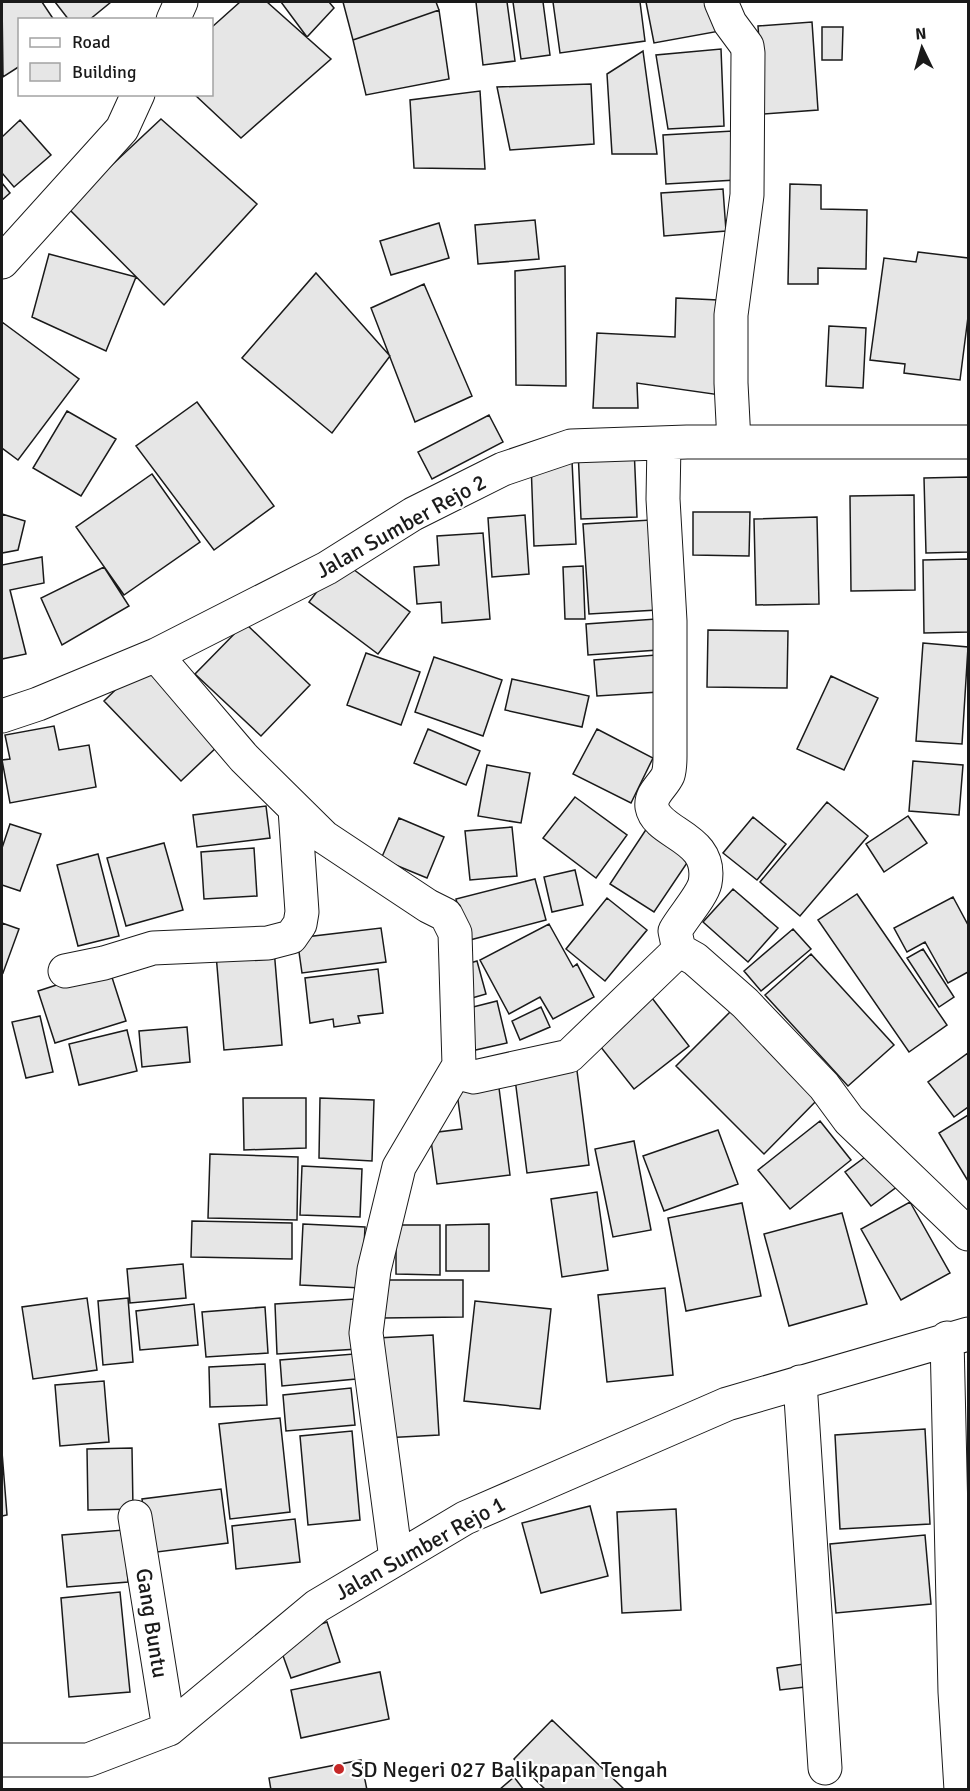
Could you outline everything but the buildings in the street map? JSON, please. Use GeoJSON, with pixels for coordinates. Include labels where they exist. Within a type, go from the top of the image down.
{"type":"FeatureCollection","features":[{"type":"Feature","properties":{"kind":"street"},"geometry":{"type":"LineString","coordinates":[[174,18],[181,2]]}},
{"type":"Feature","properties":{"kind":"street"},"geometry":{"type":"LineString","coordinates":[[722,2],[730,23],[747,46],[748,52],[747,195],[731,315],[734,442]]}},
{"type":"Feature","properties":{"kind":"street"},"geometry":{"type":"LineString","coordinates":[[2,262],[122,129],[137,96]]}},
{"type":"Feature","properties":{"kind":"street","name":"Jalan Sumber Rejo 2"},"geometry":{"type":"LineString","coordinates":[[2,716],[38,704],[156,655],[327,568],[413,514],[502,469],[571,446],[734,442],[969,442]]}},
{"type":"Feature","properties":{"kind":"street"},"geometry":{"type":"LineString","coordinates":[[664,443],[663,499],[670,621],[670,756],[669,772],[654,794],[652,806],[656,815],[673,831],[699,850],[705,876],[705,886],[675,931],[679,950],[695,959],[745,1003],[824,1086],[849,1120],[969,1234]]}},
{"type":"Feature","properties":{"kind":"street"},"geometry":{"type":"LineString","coordinates":[[156,655],[244,758],[324,837],[428,906],[446,915],[455,933],[459,1065],[462,1074],[474,1077],[569,1056],[679,950]]}},
{"type":"Feature","properties":{"kind":"street"},"geometry":{"type":"LineString","coordinates":[[64,971],[104,963],[153,948],[268,943],[291,937],[296,932],[302,912],[295,808]]}},
{"type":"Feature","properties":{"kind":"street"},"geometry":{"type":"LineString","coordinates":[[396,1559],[366,1333],[374,1270],[399,1167],[459,1065]]}},
{"type":"Feature","properties":{"kind":"street"},"geometry":{"type":"LineString","coordinates":[[958,1336],[955,1692],[961,1790]]}},
{"type":"Feature","properties":{"kind":"street","name":"Jalan Sumber Rejo 1"},"geometry":{"type":"LineString","coordinates":[[2,1760],[88,1760],[169,1729],[317,1606],[465,1518],[727,1404],[958,1336]]}},
{"type":"Feature","properties":{"kind":"street"},"geometry":{"type":"LineString","coordinates":[[800,1383],[825,1768]]}},
{"type":"Feature","properties":{"kind":"street","name":"Gang Buntu"},"geometry":{"type":"LineString","coordinates":[[135,1517],[169,1729]]}},
{"type":"Feature","properties":{"kind":"place","name":"SD Negeri 027 Balikpapan Tengah"},"geometry":{"type":"Point","coordinates":[339,1769]}}]}
